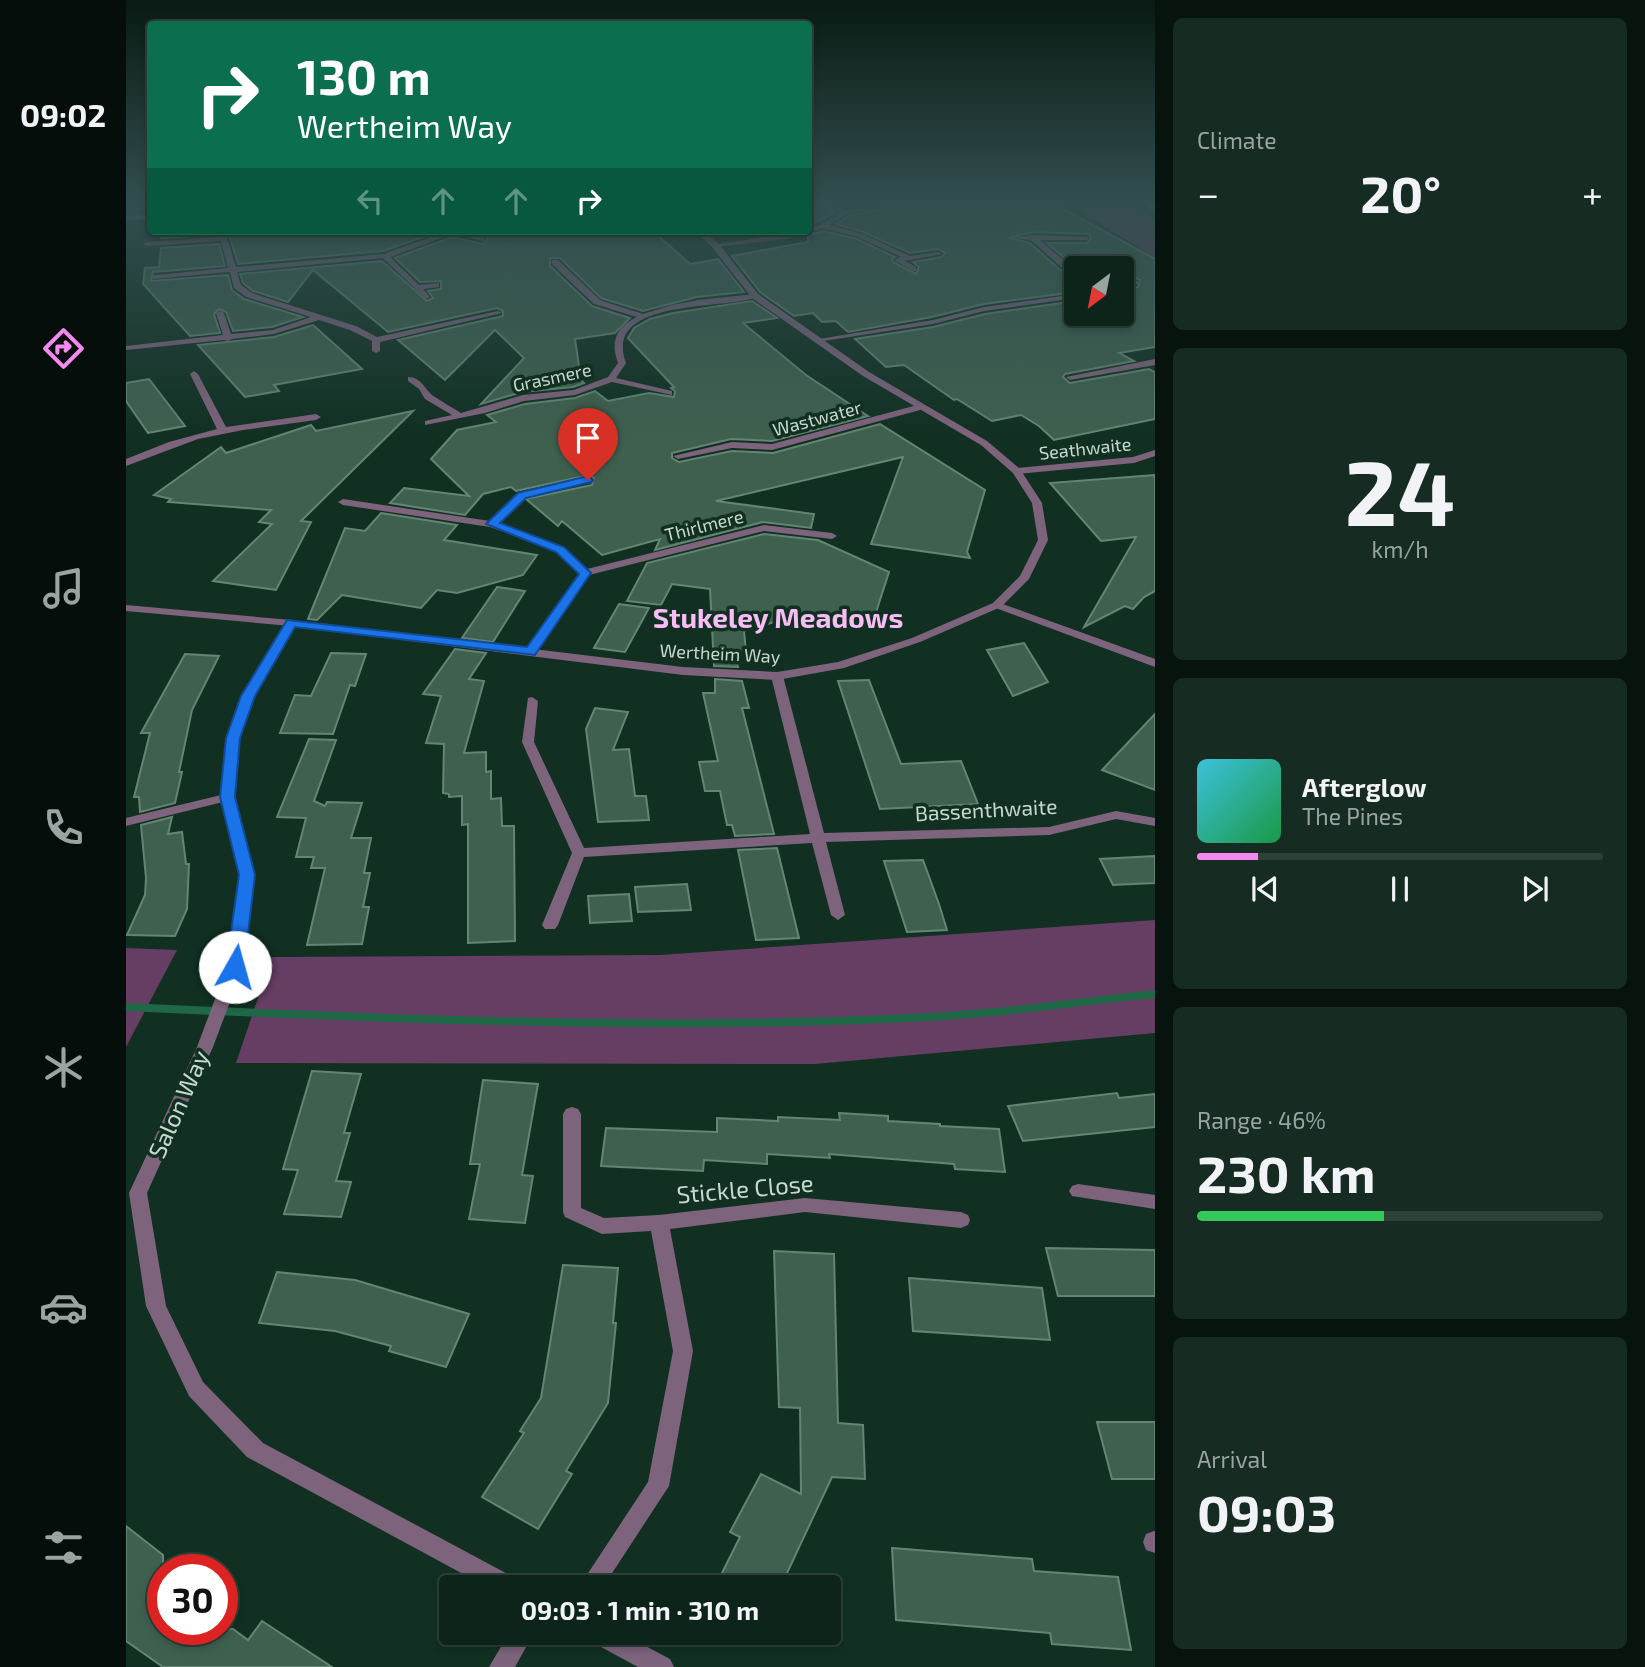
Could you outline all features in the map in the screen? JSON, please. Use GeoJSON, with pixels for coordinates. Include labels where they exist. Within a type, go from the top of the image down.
{"type":"FeatureCollection","features":[{"type":"Feature","properties":{"kind":"street"},"geometry":{"type":"LineString","coordinates":[[236,281],[237,286],[249,295],[353,328],[376,340],[498,313]]}},
{"type":"Feature","properties":{"kind":"street"},"geometry":{"type":"LineString","coordinates":[[409,281],[426,297]]}},
{"type":"Feature","properties":{"kind":"street"},"geometry":{"type":"LineString","coordinates":[[575,281],[597,302],[641,316],[674,306],[755,296]]}},
{"type":"Feature","properties":{"kind":"street","name":"Wertheim Way"},"geometry":{"type":"LineString","coordinates":[[126,608],[291,623],[683,671],[777,676],[840,665],[916,640],[997,605],[1025,577],[1043,540],[1037,503],[1017,471],[984,443],[866,374],[817,340],[755,296],[743,281]]}},
{"type":"Feature","properties":{"kind":"street"},"geometry":{"type":"LineString","coordinates":[[416,288],[436,285]]}},
{"type":"Feature","properties":{"kind":"street"},"geometry":{"type":"LineString","coordinates":[[817,340],[933,322],[984,309],[1064,298]]}},
{"type":"Feature","properties":{"kind":"street"},"geometry":{"type":"LineString","coordinates":[[220,313],[228,339]]}},
{"type":"Feature","properties":{"kind":"street","name":"Grasmere"},"geometry":{"type":"LineString","coordinates":[[611,380],[622,363],[617,348],[623,331],[641,316]]}},
{"type":"Feature","properties":{"kind":"street"},"geometry":{"type":"LineString","coordinates":[[126,348],[274,332],[318,317]]}},
{"type":"Feature","properties":{"kind":"street"},"geometry":{"type":"LineString","coordinates":[[376,340],[376,351]]}},
{"type":"Feature","properties":{"kind":"street"},"geometry":{"type":"LineString","coordinates":[[1070,377],[1154,363]]}},
{"type":"Feature","properties":{"kind":"street"},"geometry":{"type":"LineString","coordinates":[[194,374],[222,429]]}},
{"type":"Feature","properties":{"kind":"street"},"geometry":{"type":"LineString","coordinates":[[411,379],[422,387],[428,397],[459,415]]}},
{"type":"Feature","properties":{"kind":"street","name":"Grasmere"},"geometry":{"type":"LineString","coordinates":[[428,423],[523,398],[575,392],[611,380],[669,393]]}},
{"type":"Feature","properties":{"kind":"street","name":"Wastwater"},"geometry":{"type":"LineString","coordinates":[[678,456],[732,445],[772,447],[920,407]]}},
{"type":"Feature","properties":{"kind":"street"},"geometry":{"type":"LineString","coordinates":[[126,463],[150,451],[222,429],[316,417]]}},
{"type":"Feature","properties":{"kind":"street","name":"Seathwaite"},"geometry":{"type":"LineString","coordinates":[[1017,471],[1134,460],[1155,453]]}},
{"type":"Feature","properties":{"kind":"street"},"geometry":{"type":"LineString","coordinates":[[492,524],[522,495],[588,480]]}},
{"type":"Feature","properties":{"kind":"street"},"geometry":{"type":"LineString","coordinates":[[343,502],[492,524],[560,549],[585,573],[530,652]]}},
{"type":"Feature","properties":{"kind":"street","name":"Thirlmere"},"geometry":{"type":"LineString","coordinates":[[585,573],[764,528],[832,536]]}},
{"type":"Feature","properties":{"kind":"street"},"geometry":{"type":"LineString","coordinates":[[997,605],[1155,663]]}},
{"type":"Feature","properties":{"kind":"street","name":"Salon Way"},"geometry":{"type":"LineString","coordinates":[[291,623],[248,696],[233,738],[228,797],[247,875],[232,980],[205,1046],[132,1193],[156,1307],[196,1389],[255,1450],[487,1575]]}},
{"type":"Feature","properties":{"kind":"street"},"geometry":{"type":"LineString","coordinates":[[777,676],[838,915]]}},
{"type":"Feature","properties":{"kind":"street"},"geometry":{"type":"LineString","coordinates":[[532,701],[528,742],[579,853],[550,925]]}},
{"type":"Feature","properties":{"kind":"street"},"geometry":{"type":"LineString","coordinates":[[126,822],[228,797]]}},
{"type":"Feature","properties":{"kind":"street","name":"Bassenthwaite"},"geometry":{"type":"LineString","coordinates":[[579,853],[817,838],[1049,831],[1116,814],[1155,822]]}},
{"type":"Feature","properties":{"kind":"street","name":"Stickle Close"},"geometry":{"type":"LineString","coordinates":[[572,1114],[572,1212],[602,1226],[659,1223],[805,1205],[961,1220]]}},
{"type":"Feature","properties":{"kind":"street"},"geometry":{"type":"LineString","coordinates":[[1078,1191],[1155,1202]]}},
{"type":"Feature","properties":{"kind":"street","name":"Stickle Close"},"geometry":{"type":"LineString","coordinates":[[598,1575],[658,1486],[683,1351],[659,1223]]}},
{"type":"Feature","properties":{"kind":"street"},"geometry":{"type":"LineString","coordinates":[[501,1667],[515,1645]]}},
{"type":"Feature","properties":{"kind":"street"},"geometry":{"type":"LineString","coordinates":[[621,1645],[662,1667]]}},
{"type":"Feature","properties":{"kind":"shaded area"},"geometry":{"type":"Polygon","coordinates":[[[1155,920],[1155,1033],[815,1064],[236,1063],[272,957],[660,955],[1155,920]]]}},
{"type":"Feature","properties":{"kind":"shaded area"},"geometry":{"type":"Polygon","coordinates":[[[126,948],[177,950],[126,1047],[126,948]]]}},
{"type":"Feature","properties":{"kind":"building"},"geometry":{"type":"Polygon","coordinates":[[[143,281],[230,281],[232,290],[244,299],[303,317],[272,327],[233,331],[226,312],[219,309],[214,314],[220,333],[190,336],[143,284],[143,281]]]}},
{"type":"Feature","properties":{"kind":"building"},"geometry":{"type":"Polygon","coordinates":[[[242,281],[305,281],[288,302],[253,291],[242,281]]]}},
{"type":"Feature","properties":{"kind":"building"},"geometry":{"type":"Polygon","coordinates":[[[326,281],[404,281],[427,301],[433,298],[428,291],[441,289],[441,281],[419,281],[566,281],[592,306],[630,318],[615,333],[575,339],[581,380],[584,383],[573,387],[522,392],[481,404],[524,358],[495,330],[445,380],[398,340],[503,316],[503,311],[497,308],[388,332],[326,281]]]}},
{"type":"Feature","properties":{"kind":"building"},"geometry":{"type":"Polygon","coordinates":[[[583,281],[735,281],[744,292],[697,297],[643,311],[601,298],[583,281]]]}},
{"type":"Feature","properties":{"kind":"building"},"geometry":{"type":"Polygon","coordinates":[[[751,281],[1064,281],[1064,294],[984,304],[932,317],[848,332],[836,321],[822,322],[813,313],[794,316],[760,292],[751,281]]]}},
{"type":"Feature","properties":{"kind":"building"},"geometry":{"type":"Polygon","coordinates":[[[1140,281],[1155,281],[1155,347],[1119,353],[1134,361],[1065,374],[1063,377],[1070,383],[1149,369],[1155,372],[1155,419],[1054,440],[1039,426],[1021,415],[992,421],[957,399],[954,400],[904,365],[886,367],[855,339],[933,327],[985,314],[1064,303],[1064,326],[1134,326],[1134,288],[1138,287],[1140,281]]]}},
{"type":"Feature","properties":{"kind":"building"},"geometry":{"type":"Polygon","coordinates":[[[752,301],[777,318],[743,323],[806,375],[868,416],[772,441],[731,439],[672,453],[672,458],[679,462],[732,451],[773,453],[880,424],[985,490],[967,552],[970,558],[871,544],[903,457],[716,501],[814,514],[811,528],[763,522],[655,550],[660,539],[602,555],[562,521],[558,526],[526,499],[592,485],[594,478],[589,475],[516,491],[511,487],[483,494],[465,515],[390,503],[404,488],[469,496],[431,459],[457,430],[496,422],[487,415],[525,404],[575,398],[595,391],[608,401],[649,393],[674,397],[675,391],[671,388],[674,387],[628,338],[634,328],[650,319],[673,313],[752,301]]]}},
{"type":"Feature","properties":{"kind":"building"},"geometry":{"type":"Polygon","coordinates":[[[313,325],[362,369],[274,385],[279,391],[245,397],[198,345],[274,337],[313,325]]]}},
{"type":"Feature","properties":{"kind":"building"},"geometry":{"type":"Polygon","coordinates":[[[149,379],[185,426],[148,433],[126,401],[126,383],[149,379]]]}},
{"type":"Feature","properties":{"kind":"building"},"geometry":{"type":"Polygon","coordinates":[[[413,411],[301,521],[311,522],[276,590],[213,581],[272,524],[259,522],[271,510],[168,502],[171,499],[154,495],[221,447],[226,453],[311,425],[316,431],[413,411]]]}},
{"type":"Feature","properties":{"kind":"building"},"geometry":{"type":"Polygon","coordinates":[[[1155,475],[1155,591],[1144,597],[1133,609],[1125,606],[1084,627],[1136,537],[1101,541],[1050,483],[1155,475]]]}},
{"type":"Feature","properties":{"kind":"building"},"geometry":{"type":"Polygon","coordinates":[[[381,513],[457,525],[444,540],[537,555],[523,575],[457,593],[437,590],[421,608],[342,595],[317,620],[308,619],[345,528],[365,531],[381,513]]]}},
{"type":"Feature","properties":{"kind":"building"},"geometry":{"type":"Polygon","coordinates":[[[764,534],[818,540],[889,572],[871,628],[821,620],[819,626],[781,620],[744,631],[746,652],[734,652],[738,667],[714,666],[710,589],[672,584],[661,605],[627,601],[647,563],[764,534]]]}},
{"type":"Feature","properties":{"kind":"building"},"geometry":{"type":"Polygon","coordinates":[[[497,587],[525,591],[493,642],[462,638],[497,587]]]}},
{"type":"Feature","properties":{"kind":"building"},"geometry":{"type":"Polygon","coordinates":[[[619,604],[649,608],[625,652],[594,648],[619,604]]]}},
{"type":"Feature","properties":{"kind":"building"},"geometry":{"type":"Polygon","coordinates":[[[1024,643],[1048,682],[1013,696],[987,650],[1024,643]]]}},
{"type":"Feature","properties":{"kind":"building"},"geometry":{"type":"Polygon","coordinates":[[[455,649],[486,653],[469,679],[484,681],[464,753],[486,752],[486,772],[491,771],[491,799],[501,798],[502,826],[514,826],[515,941],[468,943],[468,824],[462,825],[462,796],[449,797],[449,794],[443,793],[444,744],[426,743],[441,696],[423,694],[455,649]]]}},
{"type":"Feature","properties":{"kind":"building"},"geometry":{"type":"Polygon","coordinates":[[[331,653],[366,654],[355,686],[350,685],[333,734],[280,733],[295,695],[311,696],[331,653]]]}},
{"type":"Feature","properties":{"kind":"building"},"geometry":{"type":"Polygon","coordinates":[[[185,654],[219,656],[192,710],[175,803],[140,812],[139,797],[134,797],[150,733],[141,733],[185,654]]]}},
{"type":"Feature","properties":{"kind":"building"},"geometry":{"type":"Polygon","coordinates":[[[715,679],[742,681],[749,708],[742,708],[774,834],[735,836],[732,825],[727,825],[720,791],[705,791],[699,762],[718,761],[703,693],[715,693],[715,679]]]}},
{"type":"Feature","properties":{"kind":"building"},"geometry":{"type":"Polygon","coordinates":[[[869,680],[901,764],[961,761],[978,804],[880,809],[838,681],[869,680]]]}},
{"type":"Feature","properties":{"kind":"building"},"geometry":{"type":"Polygon","coordinates":[[[595,708],[628,712],[613,750],[629,749],[635,796],[646,796],[649,820],[598,822],[586,729],[595,708]]]}},
{"type":"Feature","properties":{"kind":"building"},"geometry":{"type":"Polygon","coordinates":[[[1155,714],[1155,790],[1102,770],[1155,714]]]}},
{"type":"Feature","properties":{"kind":"building"},"geometry":{"type":"Polygon","coordinates":[[[309,739],[336,740],[314,801],[325,806],[327,802],[362,803],[351,838],[371,838],[364,873],[370,873],[363,907],[369,907],[362,944],[307,945],[325,868],[311,868],[314,857],[296,857],[306,818],[277,817],[309,739]]]}},
{"type":"Feature","properties":{"kind":"building"},"geometry":{"type":"Polygon","coordinates":[[[172,817],[168,834],[182,832],[186,864],[189,864],[187,909],[175,936],[127,935],[145,895],[141,825],[172,817]]]}},
{"type":"Feature","properties":{"kind":"building"},"geometry":{"type":"Polygon","coordinates":[[[777,848],[799,938],[756,940],[738,850],[777,848]]]}},
{"type":"Feature","properties":{"kind":"building"},"geometry":{"type":"Polygon","coordinates":[[[1155,856],[1155,883],[1113,885],[1100,859],[1155,856]]]}},
{"type":"Feature","properties":{"kind":"building"},"geometry":{"type":"Polygon","coordinates":[[[923,860],[947,930],[907,932],[884,861],[923,860]]]}},
{"type":"Feature","properties":{"kind":"building"},"geometry":{"type":"Polygon","coordinates":[[[687,884],[691,910],[638,912],[635,887],[687,884]]]}},
{"type":"Feature","properties":{"kind":"building"},"geometry":{"type":"Polygon","coordinates":[[[629,894],[632,921],[590,923],[588,896],[629,894]]]}},
{"type":"Feature","properties":{"kind":"building"},"geometry":{"type":"Polygon","coordinates":[[[312,1071],[361,1074],[344,1133],[350,1133],[336,1181],[351,1182],[341,1217],[284,1214],[298,1170],[283,1169],[312,1071]]]}},
{"type":"Feature","properties":{"kind":"building"},"geometry":{"type":"Polygon","coordinates":[[[483,1080],[538,1084],[522,1175],[533,1176],[525,1223],[469,1219],[480,1164],[470,1164],[483,1080]]]}},
{"type":"Feature","properties":{"kind":"building"},"geometry":{"type":"Polygon","coordinates":[[[1117,1093],[1119,1098],[1155,1094],[1155,1127],[1023,1141],[1008,1106],[1117,1093]]]}},
{"type":"Feature","properties":{"kind":"building"},"geometry":{"type":"Polygon","coordinates":[[[839,1113],[888,1116],[888,1121],[999,1129],[1005,1172],[955,1169],[954,1164],[829,1154],[830,1158],[767,1154],[767,1164],[704,1160],[703,1171],[601,1166],[606,1128],[717,1132],[717,1118],[840,1120],[839,1113]]]}},
{"type":"Feature","properties":{"kind":"building"},"geometry":{"type":"Polygon","coordinates":[[[1046,1248],[1155,1250],[1155,1296],[1058,1296],[1046,1248]]]}},
{"type":"Feature","properties":{"kind":"building"},"geometry":{"type":"Polygon","coordinates":[[[774,1251],[834,1254],[838,1423],[863,1425],[865,1479],[832,1477],[787,1573],[791,1575],[721,1575],[740,1537],[730,1532],[761,1474],[801,1494],[800,1408],[779,1407],[774,1251]]]}},
{"type":"Feature","properties":{"kind":"building"},"geometry":{"type":"Polygon","coordinates":[[[563,1265],[618,1268],[613,1323],[616,1323],[608,1403],[566,1471],[572,1474],[538,1529],[482,1497],[524,1433],[520,1431],[541,1398],[563,1265]]]}},
{"type":"Feature","properties":{"kind":"building"},"geometry":{"type":"Polygon","coordinates":[[[277,1272],[355,1280],[469,1314],[446,1367],[389,1351],[391,1346],[335,1331],[259,1323],[277,1272]]]}},
{"type":"Feature","properties":{"kind":"building"},"geometry":{"type":"Polygon","coordinates":[[[909,1278],[1042,1288],[1050,1340],[913,1331],[909,1278]]]}},
{"type":"Feature","properties":{"kind":"building"},"geometry":{"type":"Polygon","coordinates":[[[1097,1422],[1155,1422],[1155,1479],[1112,1479],[1097,1422]]]}},
{"type":"Feature","properties":{"kind":"building"},"geometry":{"type":"Polygon","coordinates":[[[126,1526],[162,1554],[147,1554],[147,1645],[238,1645],[238,1633],[248,1640],[262,1621],[332,1667],[163,1667],[126,1641],[126,1526]]]}},
{"type":"Feature","properties":{"kind":"building"},"geometry":{"type":"Polygon","coordinates":[[[892,1548],[1032,1559],[1034,1571],[1118,1577],[1131,1650],[1052,1644],[1050,1633],[896,1620],[892,1548]]]}},
{"type":"Feature","properties":{"kind":"waterway"},"geometry":{"type":"LineString","coordinates":[[126,1007],[427,1019],[728,1023],[929,1017],[1155,994]]}},
{"type":"Feature","properties":{"kind":"district","name":"Stukeley Meadows"},"geometry":{"type":"Point","coordinates":[778,617]}},
{"type":"Feature","properties":{"kind":"route"},"geometry":{"type":"LineString","coordinates":[[235,967],[247,875],[228,797],[233,738],[248,696],[291,623],[530,652],[585,573],[560,549],[492,524],[522,495],[588,480]]}}]}
